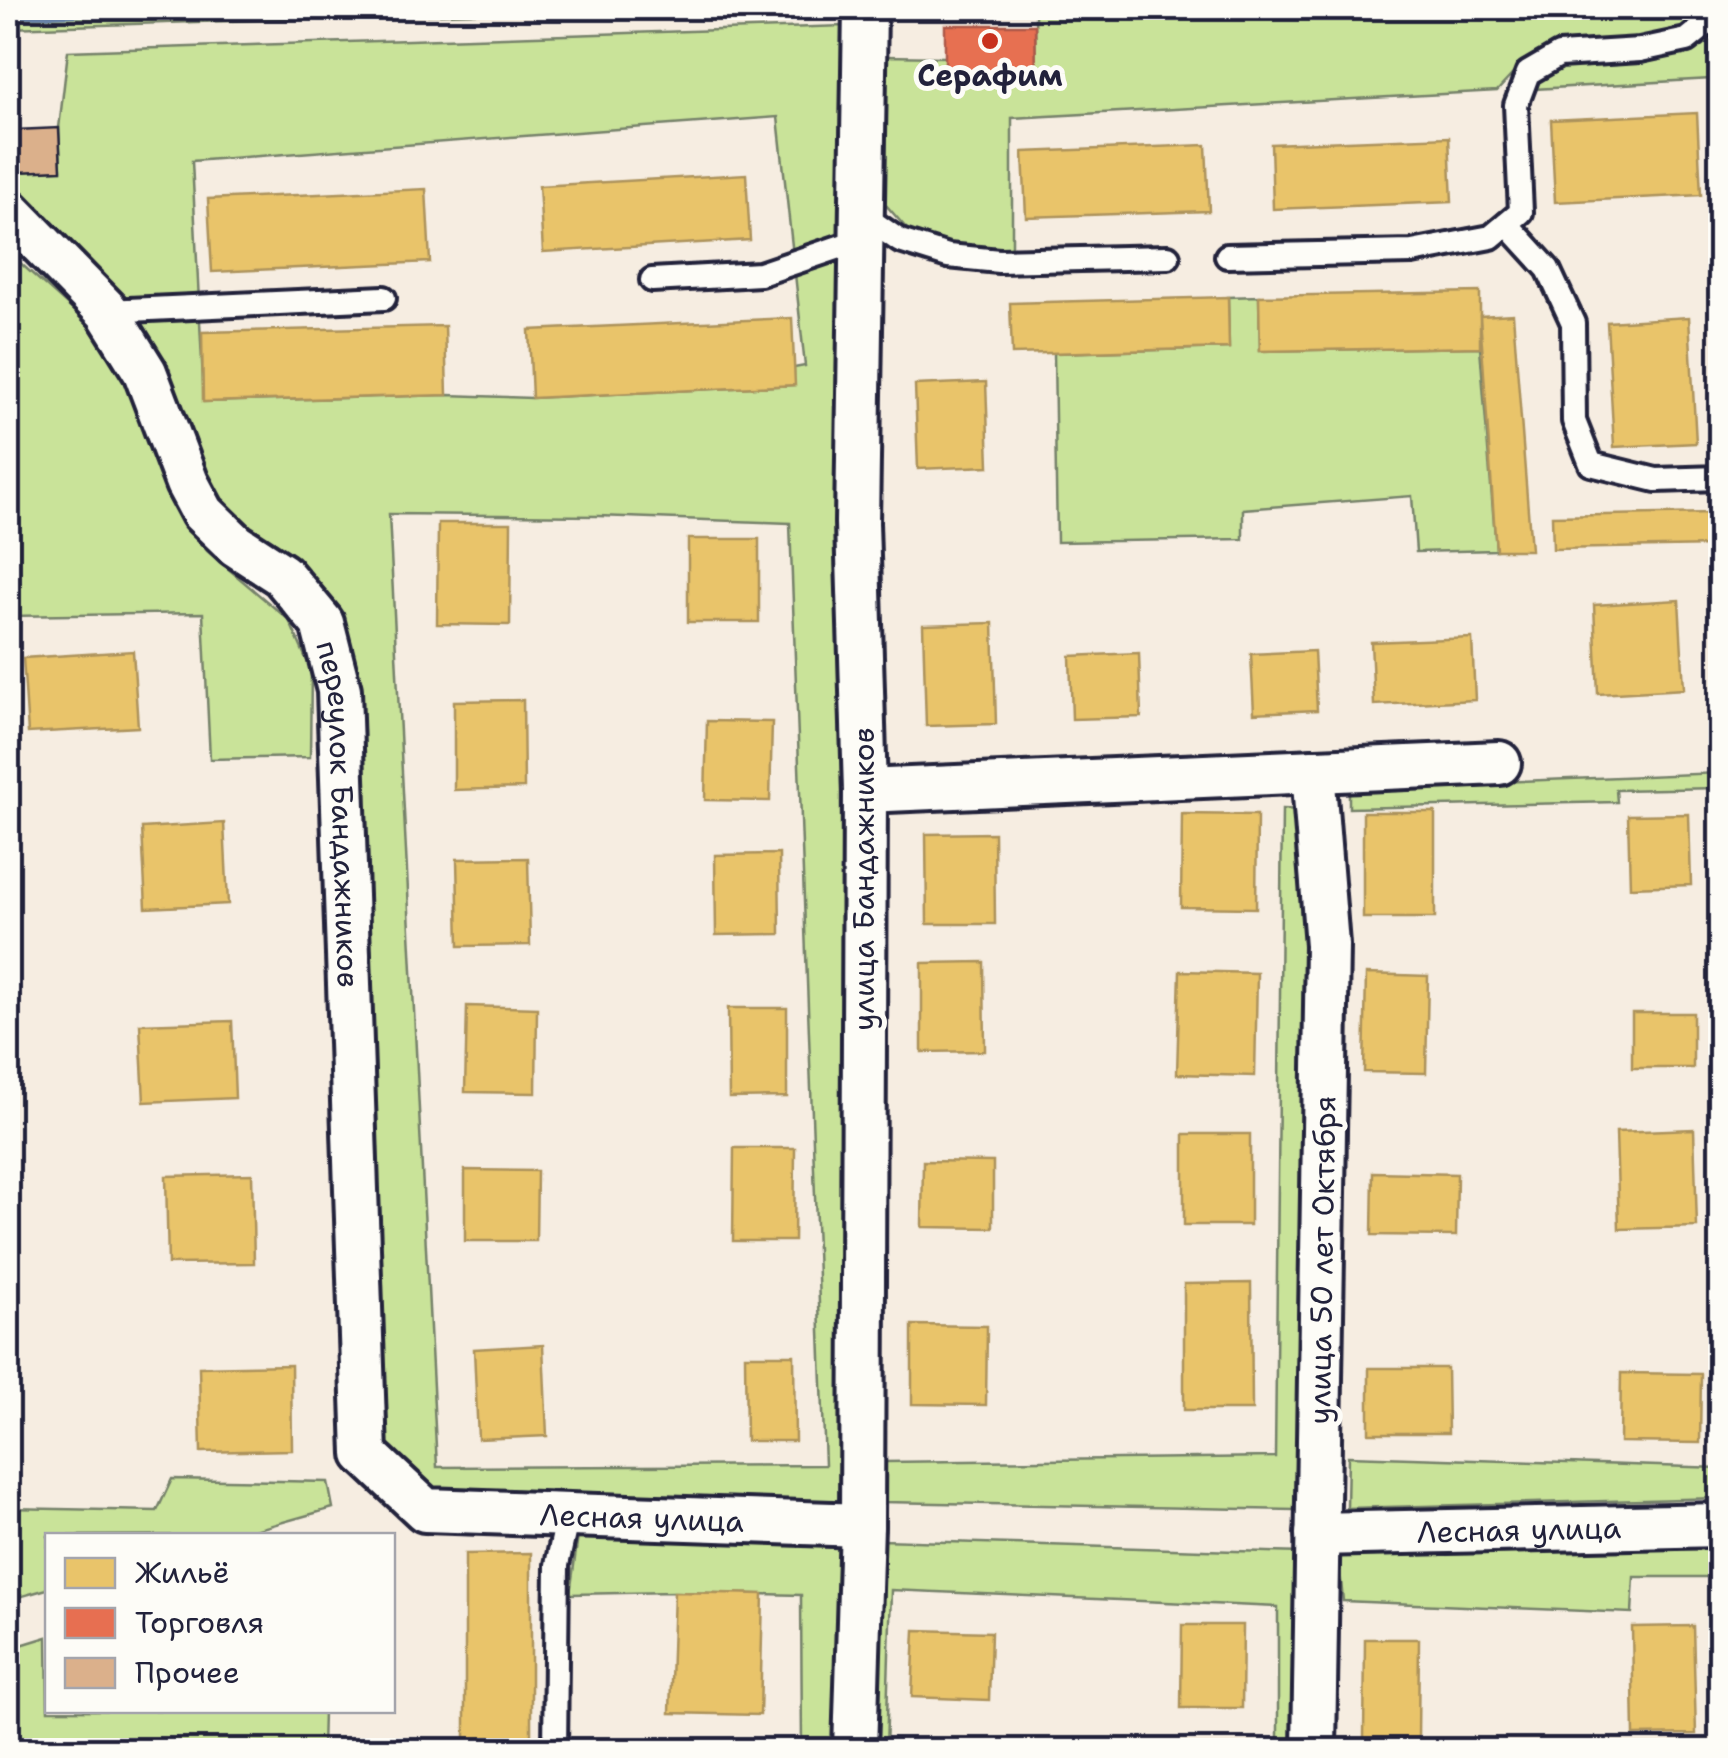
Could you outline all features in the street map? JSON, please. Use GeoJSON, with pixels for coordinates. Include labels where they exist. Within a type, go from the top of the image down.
{"type":"FeatureCollection","features":[{"type":"Feature","properties":{"kind":"street","name":"улица Бандажников"},"geometry":{"type":"LineString","coordinates":[[855,1750],[862,1524],[865,791],[857,523],[865,8]]}},
{"type":"Feature","properties":{"kind":"street","name":"переулок Бандажников"},"geometry":{"type":"LineString","coordinates":[[8,210],[107,310],[145,372],[187,483],[203,513],[236,545],[282,575],[322,622],[339,690],[365,1454],[425,1510]]}},
{"type":"Feature","properties":{"kind":"street"},"geometry":{"type":"LineString","coordinates":[[865,791],[1499,763]]}},
{"type":"Feature","properties":{"kind":"street","name":"улица 50 лет Октября"},"geometry":{"type":"LineString","coordinates":[[1312,771],[1326,944],[1314,1750]]}},
{"type":"Feature","properties":{"kind":"street","name":"Лесная улица"},"geometry":{"type":"LineString","coordinates":[[425,1510],[862,1524]]}},
{"type":"Feature","properties":{"kind":"street","name":"Лесная улица"},"geometry":{"type":"LineString","coordinates":[[1317,1534],[1720,1525]]}},
{"type":"Feature","properties":{"kind":"lane"},"geometry":{"type":"LineString","coordinates":[[1227,256],[1412,252],[1491,236],[1522,212],[1516,105],[1528,73],[1559,55],[1640,50],[1687,40],[1720,13]]}},
{"type":"Feature","properties":{"kind":"lane"},"geometry":{"type":"LineString","coordinates":[[1507,224],[1548,268],[1573,323],[1574,422],[1590,464],[1656,480],[1720,478]]}},
{"type":"Feature","properties":{"kind":"lane"},"geometry":{"type":"LineString","coordinates":[[652,280],[760,274],[860,227],[948,256],[999,261],[1168,258]]}},
{"type":"Feature","properties":{"kind":"lane"},"geometry":{"type":"LineString","coordinates":[[107,310],[384,298]]}},
{"type":"Feature","properties":{"kind":"lane"},"geometry":{"type":"LineString","coordinates":[[554,1750],[558,1565],[568,1515]]}},
{"type":"Feature","properties":{"kind":"green space"},"geometry":{"type":"Polygon","coordinates":[[[8,8],[634,8],[8,28],[8,8]]]}},
{"type":"Feature","properties":{"kind":"green space"},"geometry":{"type":"Polygon","coordinates":[[[1194,8],[1701,8],[1681,31],[1635,43],[1555,48],[1523,63],[1497,91],[1012,118],[1012,251],[948,245],[907,229],[879,197],[884,56],[945,57],[1036,77],[1035,13],[1194,8]]]}},
{"type":"Feature","properties":{"kind":"green space"},"geometry":{"type":"Polygon","coordinates":[[[845,26],[838,274],[845,1502],[428,1492],[379,1449],[359,683],[340,611],[295,562],[220,512],[15,193],[18,172],[61,169],[59,128],[68,51],[845,26]],[[778,117],[192,161],[204,402],[447,395],[532,398],[794,385],[794,368],[805,366],[778,117]],[[389,514],[437,1467],[825,1465],[790,523],[389,514]]]}},
{"type":"Feature","properties":{"kind":"green space"},"geometry":{"type":"Polygon","coordinates":[[[1709,35],[1711,79],[1533,89],[1544,77],[1566,65],[1709,35]]]}},
{"type":"Feature","properties":{"kind":"green space"},"geometry":{"type":"Polygon","coordinates":[[[8,252],[85,321],[124,377],[182,513],[207,551],[289,620],[311,670],[310,757],[210,759],[203,613],[8,616],[8,252]]]}},
{"type":"Feature","properties":{"kind":"green space"},"geometry":{"type":"Polygon","coordinates":[[[1259,296],[1260,351],[1480,347],[1496,550],[1416,552],[1412,496],[1243,509],[1243,539],[1057,542],[1054,353],[1229,348],[1228,297],[1259,296]]]}},
{"type":"Feature","properties":{"kind":"green space"},"geometry":{"type":"Polygon","coordinates":[[[1720,773],[1720,788],[1616,790],[1617,802],[1349,808],[1349,788],[1720,773]]]}},
{"type":"Feature","properties":{"kind":"green space"},"geometry":{"type":"Polygon","coordinates":[[[1282,809],[1304,810],[1310,944],[1294,1510],[883,1502],[884,1462],[1275,1457],[1282,809]]]}},
{"type":"Feature","properties":{"kind":"green space"},"geometry":{"type":"Polygon","coordinates":[[[1348,1456],[1720,1468],[1720,1498],[1347,1508],[1348,1456]]]}},
{"type":"Feature","properties":{"kind":"green space"},"geometry":{"type":"Polygon","coordinates":[[[172,1479],[328,1482],[333,1508],[244,1533],[45,1533],[45,1590],[8,1600],[8,1508],[157,1511],[172,1479]]]}},
{"type":"Feature","properties":{"kind":"green space"},"geometry":{"type":"Polygon","coordinates":[[[578,1536],[840,1545],[835,1750],[802,1750],[801,1595],[570,1594],[578,1536]]]}},
{"type":"Feature","properties":{"kind":"green space"},"geometry":{"type":"Polygon","coordinates":[[[881,1540],[1303,1553],[1300,1750],[1278,1750],[1278,1607],[891,1590],[886,1750],[871,1750],[881,1540]]]}},
{"type":"Feature","properties":{"kind":"green space"},"geometry":{"type":"Polygon","coordinates":[[[1720,1541],[1720,1577],[1634,1577],[1632,1613],[1343,1601],[1338,1549],[1720,1541]]]}},
{"type":"Feature","properties":{"kind":"green space"},"geometry":{"type":"Polygon","coordinates":[[[45,1638],[45,1713],[323,1713],[322,1750],[8,1750],[8,1649],[45,1638]]]}},
{"type":"Feature","properties":{"kind":"building: Жильё"},"geometry":{"type":"Polygon","coordinates":[[[1697,113],[1701,195],[1555,202],[1551,120],[1697,113]]]}},
{"type":"Feature","properties":{"kind":"building: Жильё"},"geometry":{"type":"Polygon","coordinates":[[[1449,137],[1452,202],[1273,209],[1271,144],[1449,137]]]}},
{"type":"Feature","properties":{"kind":"building: Жильё"},"geometry":{"type":"Polygon","coordinates":[[[1206,145],[1209,211],[1026,217],[1023,152],[1206,145]]]}},
{"type":"Feature","properties":{"kind":"building: Жильё"},"geometry":{"type":"Polygon","coordinates":[[[746,174],[750,240],[543,252],[539,186],[746,174]]]}},
{"type":"Feature","properties":{"kind":"building: Жильё"},"geometry":{"type":"Polygon","coordinates":[[[426,189],[430,262],[212,272],[208,199],[426,189]]]}},
{"type":"Feature","properties":{"kind":"building: Жильё"},"geometry":{"type":"Polygon","coordinates":[[[1480,292],[1480,347],[1260,351],[1259,296],[1480,292]]]}},
{"type":"Feature","properties":{"kind":"building: Жильё"},"geometry":{"type":"Polygon","coordinates":[[[1228,297],[1229,348],[1012,354],[1010,303],[1228,297]]]}},
{"type":"Feature","properties":{"kind":"building: Жильё"},"geometry":{"type":"Polygon","coordinates":[[[1513,314],[1531,550],[1496,550],[1480,316],[1513,314]]]}},
{"type":"Feature","properties":{"kind":"building: Жильё"},"geometry":{"type":"Polygon","coordinates":[[[1689,317],[1696,443],[1614,447],[1607,322],[1689,317]]]}},
{"type":"Feature","properties":{"kind":"building: Жильё"},"geometry":{"type":"Polygon","coordinates":[[[792,318],[795,385],[532,398],[529,330],[792,318]]]}},
{"type":"Feature","properties":{"kind":"building: Жильё"},"geometry":{"type":"Polygon","coordinates":[[[445,326],[447,395],[203,402],[202,332],[445,326]]]}},
{"type":"Feature","properties":{"kind":"building: Жильё"},"geometry":{"type":"Polygon","coordinates":[[[986,382],[989,466],[918,469],[915,385],[986,382]]]}},
{"type":"Feature","properties":{"kind":"building: Жильё"},"geometry":{"type":"Polygon","coordinates":[[[1714,513],[1715,546],[1553,549],[1552,516],[1714,513]]]}},
{"type":"Feature","properties":{"kind":"building: Жильё"},"geometry":{"type":"Polygon","coordinates":[[[438,523],[511,523],[510,625],[437,624],[438,523]]]}},
{"type":"Feature","properties":{"kind":"building: Жильё"},"geometry":{"type":"Polygon","coordinates":[[[688,539],[759,539],[759,622],[688,622],[688,539]]]}},
{"type":"Feature","properties":{"kind":"building: Жильё"},"geometry":{"type":"Polygon","coordinates":[[[1679,600],[1684,689],[1598,694],[1594,605],[1679,600]]]}},
{"type":"Feature","properties":{"kind":"building: Жильё"},"geometry":{"type":"Polygon","coordinates":[[[993,623],[996,724],[926,726],[923,625],[993,623]]]}},
{"type":"Feature","properties":{"kind":"building: Жильё"},"geometry":{"type":"Polygon","coordinates":[[[1472,638],[1475,700],[1374,705],[1371,642],[1472,638]]]}},
{"type":"Feature","properties":{"kind":"building: Жильё"},"geometry":{"type":"Polygon","coordinates":[[[133,651],[138,727],[28,733],[23,658],[133,651]]]}},
{"type":"Feature","properties":{"kind":"building: Жильё"},"geometry":{"type":"Polygon","coordinates":[[[1314,651],[1317,710],[1254,713],[1251,654],[1314,651]]]}},
{"type":"Feature","properties":{"kind":"building: Жильё"},"geometry":{"type":"Polygon","coordinates":[[[1139,653],[1141,717],[1072,719],[1070,656],[1139,653]]]}},
{"type":"Feature","properties":{"kind":"building: Жильё"},"geometry":{"type":"Polygon","coordinates":[[[523,700],[524,788],[454,790],[454,701],[523,700]]]}},
{"type":"Feature","properties":{"kind":"building: Жильё"},"geometry":{"type":"Polygon","coordinates":[[[707,721],[772,722],[770,801],[705,800],[707,721]]]}},
{"type":"Feature","properties":{"kind":"building: Жильё"},"geometry":{"type":"Polygon","coordinates":[[[8,777],[12,900],[8,900],[8,777]]]}},
{"type":"Feature","properties":{"kind":"building: Жильё"},"geometry":{"type":"Polygon","coordinates":[[[1363,812],[1435,812],[1435,918],[1363,918],[1363,812]]]}},
{"type":"Feature","properties":{"kind":"building: Жильё"},"geometry":{"type":"Polygon","coordinates":[[[1182,814],[1257,815],[1256,908],[1181,907],[1182,814]]]}},
{"type":"Feature","properties":{"kind":"building: Жильё"},"geometry":{"type":"Polygon","coordinates":[[[1689,814],[1691,885],[1630,887],[1628,815],[1689,814]]]}},
{"type":"Feature","properties":{"kind":"building: Жильё"},"geometry":{"type":"Polygon","coordinates":[[[224,823],[228,904],[146,908],[142,828],[224,823]]]}},
{"type":"Feature","properties":{"kind":"building: Жильё"},"geometry":{"type":"Polygon","coordinates":[[[994,833],[995,924],[927,924],[926,834],[994,833]]]}},
{"type":"Feature","properties":{"kind":"building: Жильё"},"geometry":{"type":"Polygon","coordinates":[[[779,854],[780,934],[716,935],[715,855],[779,854]]]}},
{"type":"Feature","properties":{"kind":"building: Жильё"},"geometry":{"type":"Polygon","coordinates":[[[528,858],[530,945],[459,946],[457,859],[528,858]]]}},
{"type":"Feature","properties":{"kind":"building: Жильё"},"geometry":{"type":"Polygon","coordinates":[[[984,962],[985,1051],[922,1052],[922,963],[984,962]]]}},
{"type":"Feature","properties":{"kind":"building: Жильё"},"geometry":{"type":"Polygon","coordinates":[[[1180,971],[1257,973],[1255,1076],[1177,1074],[1180,971]]]}},
{"type":"Feature","properties":{"kind":"building: Жильё"},"geometry":{"type":"Polygon","coordinates":[[[1366,974],[1428,976],[1426,1073],[1364,1072],[1366,974]]]}},
{"type":"Feature","properties":{"kind":"building: Жильё"},"geometry":{"type":"Polygon","coordinates":[[[10,977],[13,1079],[8,1079],[10,977]]]}},
{"type":"Feature","properties":{"kind":"building: Жильё"},"geometry":{"type":"Polygon","coordinates":[[[467,1006],[537,1008],[536,1093],[465,1092],[467,1006]]]}},
{"type":"Feature","properties":{"kind":"building: Жильё"},"geometry":{"type":"Polygon","coordinates":[[[728,1008],[787,1008],[787,1097],[729,1098],[728,1008]]]}},
{"type":"Feature","properties":{"kind":"building: Жильё"},"geometry":{"type":"Polygon","coordinates":[[[1632,1013],[1693,1013],[1693,1068],[1632,1068],[1632,1013]]]}},
{"type":"Feature","properties":{"kind":"building: Жильё"},"geometry":{"type":"Polygon","coordinates":[[[232,1021],[235,1098],[144,1102],[140,1024],[232,1021]]]}},
{"type":"Feature","properties":{"kind":"building: Жильё"},"geometry":{"type":"Polygon","coordinates":[[[1694,1129],[1697,1227],[1619,1229],[1616,1132],[1694,1129]]]}},
{"type":"Feature","properties":{"kind":"building: Жильё"},"geometry":{"type":"Polygon","coordinates":[[[1184,1134],[1250,1134],[1250,1225],[1184,1225],[1184,1134]]]}},
{"type":"Feature","properties":{"kind":"building: Жильё"},"geometry":{"type":"Polygon","coordinates":[[[734,1148],[795,1148],[794,1241],[733,1241],[734,1148]]]}},
{"type":"Feature","properties":{"kind":"building: Жильё"},"geometry":{"type":"Polygon","coordinates":[[[923,1161],[993,1162],[993,1228],[922,1227],[923,1161]]]}},
{"type":"Feature","properties":{"kind":"building: Жильё"},"geometry":{"type":"Polygon","coordinates":[[[465,1170],[537,1171],[536,1241],[465,1241],[465,1170]]]}},
{"type":"Feature","properties":{"kind":"building: Жильё"},"geometry":{"type":"Polygon","coordinates":[[[1373,1172],[1457,1174],[1456,1236],[1372,1235],[1373,1172]]]}},
{"type":"Feature","properties":{"kind":"building: Жильё"},"geometry":{"type":"Polygon","coordinates":[[[252,1174],[254,1263],[168,1264],[166,1176],[252,1174]]]}},
{"type":"Feature","properties":{"kind":"building: Жильё"},"geometry":{"type":"Polygon","coordinates":[[[1251,1283],[1252,1410],[1184,1410],[1184,1284],[1251,1283]]]}},
{"type":"Feature","properties":{"kind":"building: Жильё"},"geometry":{"type":"Polygon","coordinates":[[[912,1325],[987,1326],[986,1405],[912,1404],[912,1325]]]}},
{"type":"Feature","properties":{"kind":"building: Жильё"},"geometry":{"type":"Polygon","coordinates":[[[543,1345],[547,1436],[478,1439],[474,1349],[543,1345]]]}},
{"type":"Feature","properties":{"kind":"building: Жильё"},"geometry":{"type":"Polygon","coordinates":[[[745,1355],[794,1355],[795,1441],[746,1441],[745,1355]]]}},
{"type":"Feature","properties":{"kind":"building: Жильё"},"geometry":{"type":"Polygon","coordinates":[[[291,1365],[292,1450],[201,1452],[199,1367],[291,1365]]]}},
{"type":"Feature","properties":{"kind":"building: Жильё"},"geometry":{"type":"Polygon","coordinates":[[[1369,1368],[1447,1368],[1448,1433],[1369,1433],[1369,1368]]]}},
{"type":"Feature","properties":{"kind":"building: Жильё"},"geometry":{"type":"Polygon","coordinates":[[[1621,1373],[1701,1374],[1700,1443],[1620,1442],[1621,1373]]]}},
{"type":"Feature","properties":{"kind":"building: Жильё"},"geometry":{"type":"Polygon","coordinates":[[[531,1553],[531,1750],[465,1750],[465,1554],[531,1553]]]}},
{"type":"Feature","properties":{"kind":"building: Жильё"},"geometry":{"type":"Polygon","coordinates":[[[674,1592],[763,1594],[760,1715],[670,1713],[674,1592]]]}},
{"type":"Feature","properties":{"kind":"building: Жильё"},"geometry":{"type":"Polygon","coordinates":[[[1182,1625],[1243,1625],[1242,1708],[1181,1708],[1182,1625]]]}},
{"type":"Feature","properties":{"kind":"building: Жильё"},"geometry":{"type":"Polygon","coordinates":[[[1693,1626],[1696,1734],[1634,1735],[1632,1627],[1693,1626]]]}},
{"type":"Feature","properties":{"kind":"building: Жильё"},"geometry":{"type":"Polygon","coordinates":[[[915,1630],[991,1632],[989,1700],[912,1697],[915,1630]]]}},
{"type":"Feature","properties":{"kind":"building: Жильё"},"geometry":{"type":"Polygon","coordinates":[[[1365,1639],[1419,1639],[1418,1739],[1364,1739],[1365,1639]]]}},
{"type":"Feature","properties":{"kind":"building: Торговля","name":"Серафим"},"geometry":{"type":"Polygon","coordinates":[[[945,25],[1035,25],[1036,78],[945,78],[945,25]]]}},
{"type":"Feature","properties":{"kind":"building: Прочее"},"geometry":{"type":"Polygon","coordinates":[[[59,128],[61,170],[18,172],[16,130],[59,128]]]}},
{"type":"Feature","properties":{"kind":"waterway"},"geometry":{"type":"LineString","coordinates":[[8,13],[218,8]]}},
{"type":"Feature","properties":{"kind":"place","name":"Серафим"},"geometry":{"type":"Point","coordinates":[990,41]}}]}
